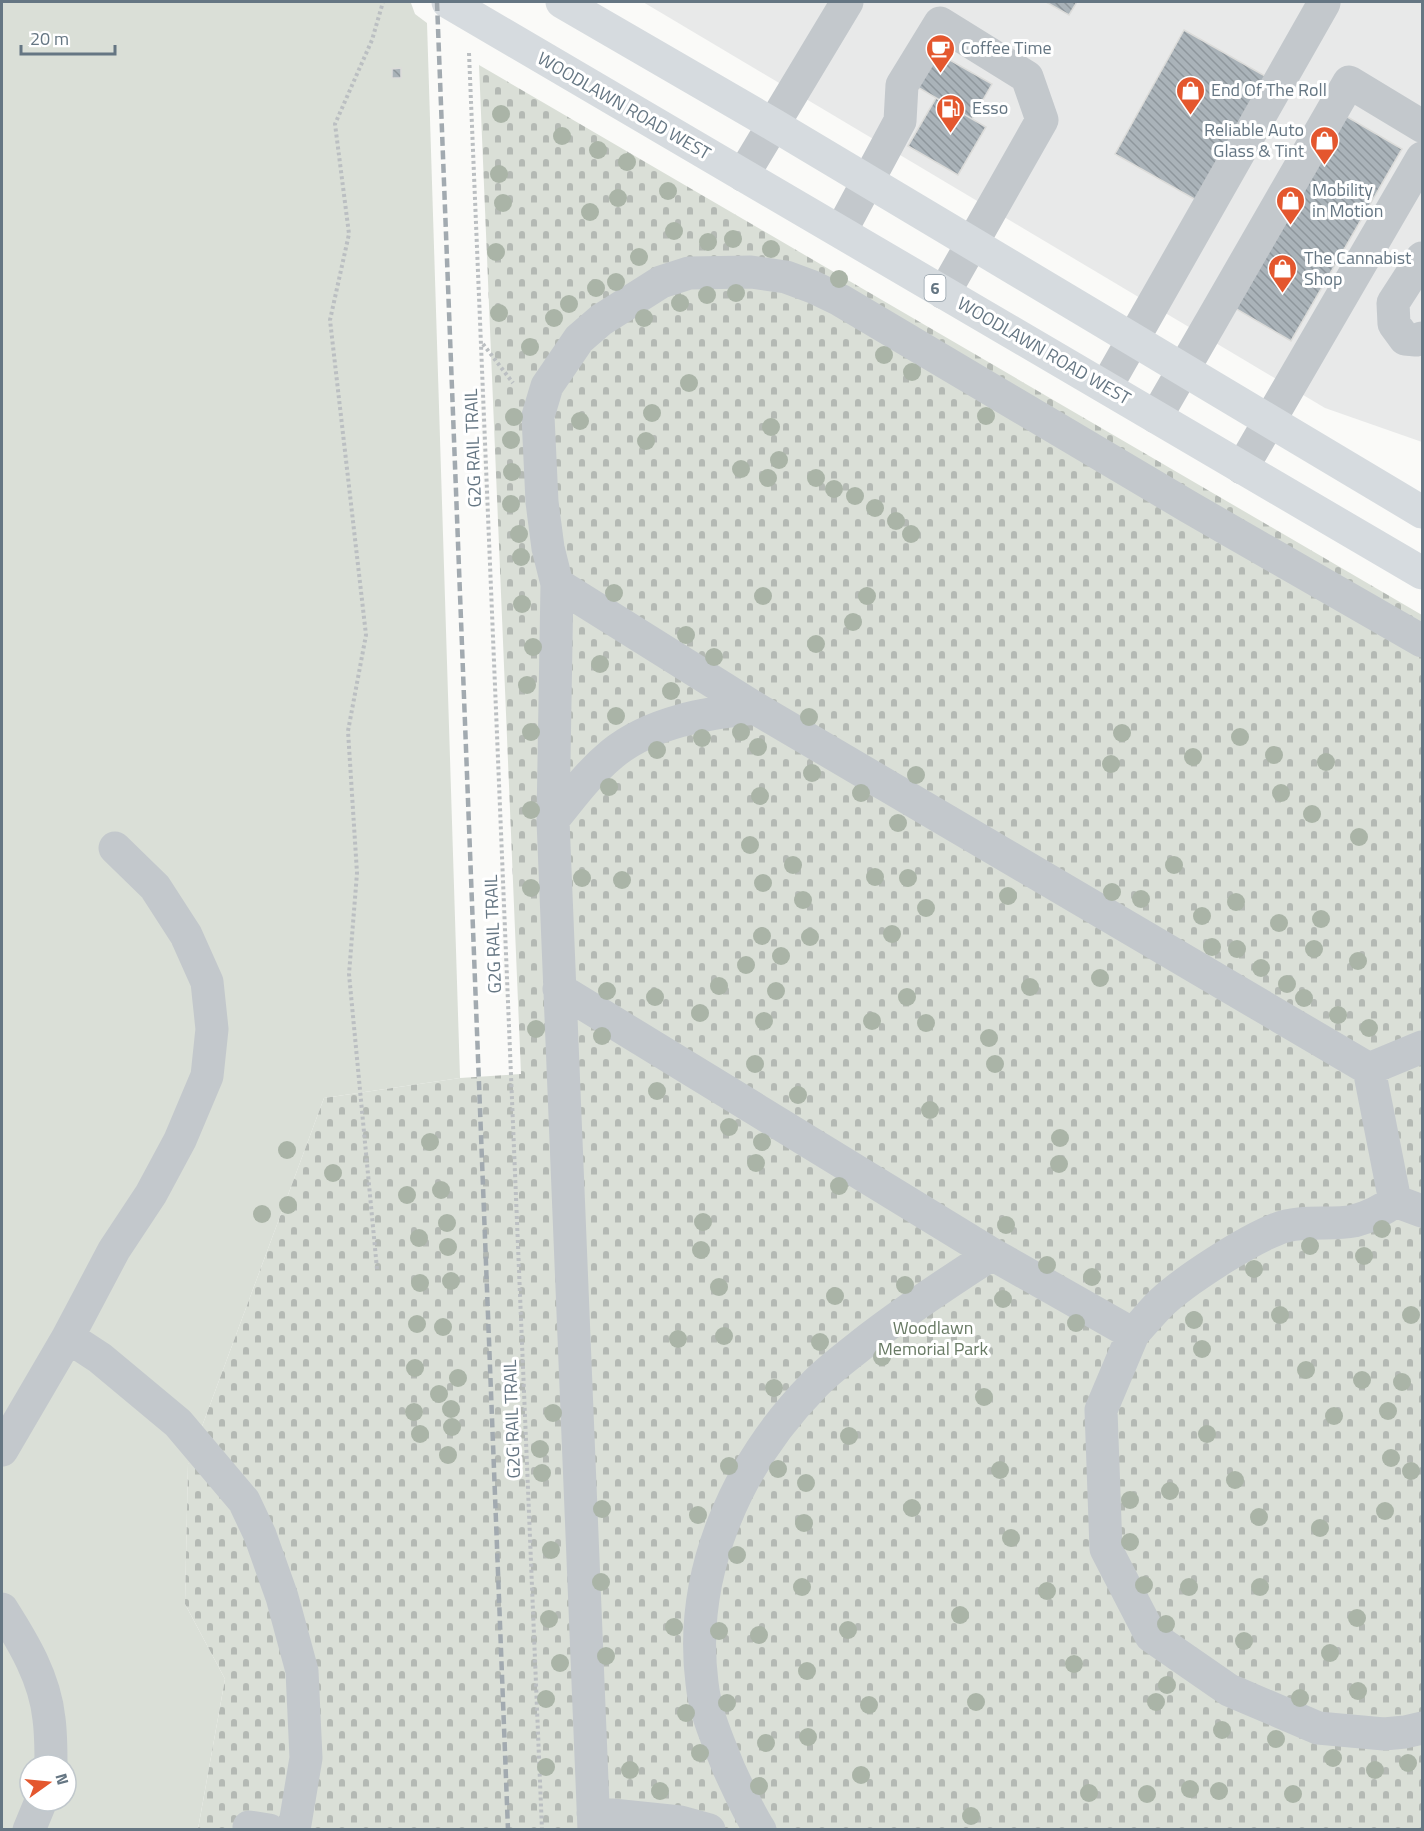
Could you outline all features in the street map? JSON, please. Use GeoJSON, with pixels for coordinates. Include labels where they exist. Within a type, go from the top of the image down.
{"type":"FeatureCollection","features":[{"type":"Feature","properties":{"kind":"main road","name":"WOODLAWN ROAD WEST"},"geometry":{"type":"LineString","coordinates":[[448,2],[1422,573]]}},
{"type":"Feature","properties":{"kind":"main road"},"geometry":{"type":"LineString","coordinates":[[562,2],[774,125],[1422,512]]}},
{"type":"Feature","properties":{"kind":"lane"},"geometry":{"type":"LineString","coordinates":[[743,176],[847,2]]}},
{"type":"Feature","properties":{"kind":"lane"},"geometry":{"type":"LineString","coordinates":[[1106,387],[1324,3]]}},
{"type":"Feature","properties":{"kind":"lane"},"geometry":{"type":"LineString","coordinates":[[841,231],[900,121],[902,85],[940,23],[1027,77],[1042,120],[944,294]]}},
{"type":"Feature","properties":{"kind":"lane"},"geometry":{"type":"LineString","coordinates":[[1156,417],[1349,82],[1422,126]]}},
{"type":"Feature","properties":{"kind":"lane"},"geometry":{"type":"LineString","coordinates":[[1242,468],[1422,158]]}},
{"type":"Feature","properties":{"kind":"lane"},"geometry":{"type":"LineString","coordinates":[[1422,258],[1393,303],[1394,324],[1406,339],[1422,338]]}},
{"type":"Feature","properties":{"kind":"lane"},"geometry":{"type":"LineString","coordinates":[[709,1830],[680,1822],[593,1821],[553,820],[557,584],[548,548],[538,416],[547,386],[579,339],[601,320],[661,282],[689,273],[751,272],[786,277],[840,300],[1189,507],[1422,641]]}},
{"type":"Feature","properties":{"kind":"lane"},"geometry":{"type":"LineString","coordinates":[[557,584],[755,708],[1369,1069],[1409,1206],[1383,1211],[1353,1221],[1316,1222],[1278,1228],[1195,1277],[1162,1302],[1133,1334],[1101,1410],[1106,1549],[1151,1636],[1228,1690],[1317,1728],[1384,1734],[1422,1728]]}},
{"type":"Feature","properties":{"kind":"lane"},"geometry":{"type":"LineString","coordinates":[[553,820],[581,784],[612,754],[643,735],[676,722],[721,712],[755,708]]}},
{"type":"Feature","properties":{"kind":"lane"},"geometry":{"type":"LineString","coordinates":[[2,1450],[68,1337],[114,1250],[151,1194],[180,1140],[207,1076],[212,1029],[207,982],[186,935],[155,887],[115,848]]}},
{"type":"Feature","properties":{"kind":"lane"},"geometry":{"type":"LineString","coordinates":[[559,989],[992,1254],[1133,1334]]}},
{"type":"Feature","properties":{"kind":"lane"},"geometry":{"type":"LineString","coordinates":[[1369,1069],[1422,1047]]}},
{"type":"Feature","properties":{"kind":"lane"},"geometry":{"type":"LineString","coordinates":[[760,1830],[747,1810],[720,1746],[708,1714],[702,1683],[699,1630],[705,1581],[722,1526],[746,1475],[777,1427],[813,1386],[874,1335],[931,1293],[992,1254]]}},
{"type":"Feature","properties":{"kind":"lane"},"geometry":{"type":"LineString","coordinates":[[68,1337],[99,1358],[178,1423],[244,1501],[260,1535],[282,1597],[302,1671],[306,1758],[294,1830]]}},
{"type":"Feature","properties":{"kind":"lane"},"geometry":{"type":"LineString","coordinates":[[2,1609],[40,1678],[49,1717],[50,1753]]}},
{"type":"Feature","properties":{"kind":"lane"},"geometry":{"type":"LineString","coordinates":[[30,1830],[36,1813]]}},
{"type":"Feature","properties":{"kind":"path"},"geometry":{"type":"LineString","coordinates":[[377,1269],[349,974],[357,873],[348,731],[366,635],[330,320],[349,234],[335,124],[372,40],[383,2]]}},
{"type":"Feature","properties":{"kind":"path","name":"G2G RAIL TRAIL"},"geometry":{"type":"LineString","coordinates":[[469,49],[542,1830]]}},
{"type":"Feature","properties":{"kind":"path"},"geometry":{"type":"LineString","coordinates":[[482,344],[538,416]]}},
{"type":"Feature","properties":{"kind":"shaded area"},"geometry":{"type":"Polygon","coordinates":[[[643,2],[1422,2],[1422,442],[1325,408],[643,2]]]}},
{"type":"Feature","properties":{"kind":"green space"},"geometry":{"type":"Polygon","coordinates":[[[2,2],[408,2],[411,3],[415,14],[427,23],[460,1078],[324,1098],[188,1464],[185,1604],[225,1679],[198,1829],[2,1830],[2,2]]]}},
{"type":"Feature","properties":{"kind":"green space","name":"Woodlawn Memorial Park"},"geometry":{"type":"Polygon","coordinates":[[[479,65],[1422,615],[1422,1829],[198,1829],[225,1679],[185,1604],[188,1464],[324,1098],[460,1078],[521,1074],[479,65]]]}},
{"type":"Feature","properties":{"kind":"building"},"geometry":{"type":"Polygon","coordinates":[[[1046,2],[1077,2],[1069,15],[1046,2]]]}},
{"type":"Feature","properties":{"kind":"building","name":"End Of The Roll"},"geometry":{"type":"Polygon","coordinates":[[[1184,30],[1265,76],[1196,200],[1115,154],[1184,30]]]}},
{"type":"Feature","properties":{"kind":"building"},"geometry":{"type":"Polygon","coordinates":[[[934,51],[992,84],[972,119],[914,85],[934,51]]]}},
{"type":"Feature","properties":{"kind":"building"},"geometry":{"type":"Polygon","coordinates":[[[401,68],[401,78],[392,78],[392,69],[401,68]]]}},
{"type":"Feature","properties":{"kind":"building"},"geometry":{"type":"Polygon","coordinates":[[[936,98],[986,127],[958,175],[908,146],[936,98]]]}},
{"type":"Feature","properties":{"kind":"building"},"geometry":{"type":"Polygon","coordinates":[[[1344,115],[1402,149],[1291,341],[1233,307],[1344,115]]]}},
{"type":"Feature","properties":{"kind":"railway"},"geometry":{"type":"LineString","coordinates":[[437,2],[508,1830]]}},
{"type":"Feature","properties":{"kind":"place","name":"Coffee Time"},"geometry":{"type":"Point","coordinates":[940,74]}},
{"type":"Feature","properties":{"kind":"place","name":"End Of The Roll"},"geometry":{"type":"Point","coordinates":[1190,116]}},
{"type":"Feature","properties":{"kind":"place","name":"Esso"},"geometry":{"type":"Point","coordinates":[951,134]}},
{"type":"Feature","properties":{"kind":"place","name":"Reliable Auto Glass & Tint"},"geometry":{"type":"Point","coordinates":[1325,166]}},
{"type":"Feature","properties":{"kind":"place","name":"Mobility in Motion"},"geometry":{"type":"Point","coordinates":[1291,226]}},
{"type":"Feature","properties":{"kind":"place","name":"The Cannabist Shop"},"geometry":{"type":"Point","coordinates":[1283,294]}}]}
